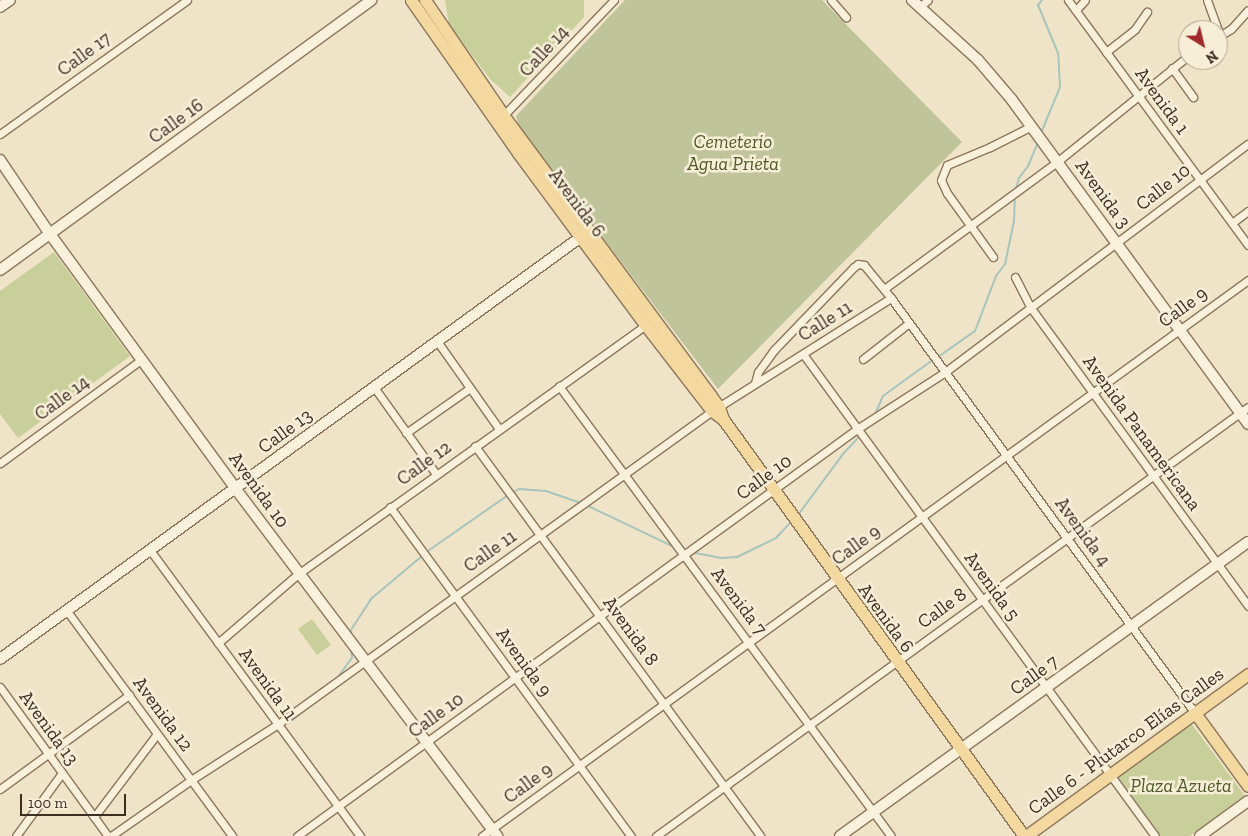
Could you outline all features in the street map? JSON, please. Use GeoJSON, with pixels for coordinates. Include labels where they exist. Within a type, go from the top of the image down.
{"type":"FeatureCollection","features":[{"type":"Feature","properties":{"kind":"main road","name":"Avenida 6"},"geometry":{"type":"LineString","coordinates":[[411,0],[723,419],[896,662],[1025,836]]}},
{"type":"Feature","properties":{"kind":"main road","name":"Avenida 6"},"geometry":{"type":"LineString","coordinates":[[425,0],[500,119]]}},
{"type":"Feature","properties":{"kind":"main road","name":"Calle 6 - Plutarco Elías Calles"},"geometry":{"type":"LineString","coordinates":[[1025,836],[1248,674]]}},
{"type":"Feature","properties":{"kind":"main road","name":"Avenida 4"},"geometry":{"type":"LineString","coordinates":[[1194,713],[1248,786]]}},
{"type":"Feature","properties":{"kind":"street"},"geometry":{"type":"LineString","coordinates":[[0,7],[10,0]]}},
{"type":"Feature","properties":{"kind":"street","name":"Calle 17"},"geometry":{"type":"LineString","coordinates":[[0,134],[188,0]]}},
{"type":"Feature","properties":{"kind":"street","name":"Calle 16"},"geometry":{"type":"LineString","coordinates":[[0,270],[371,0]]}},
{"type":"Feature","properties":{"kind":"street","name":"Calle 14"},"geometry":{"type":"LineString","coordinates":[[500,119],[614,0]]}},
{"type":"Feature","properties":{"kind":"street"},"geometry":{"type":"LineString","coordinates":[[831,0],[846,17]]}},
{"type":"Feature","properties":{"kind":"street"},"geometry":{"type":"LineString","coordinates":[[915,3],[928,0]]}},
{"type":"Feature","properties":{"kind":"street","name":"Avenida 1"},"geometry":{"type":"LineString","coordinates":[[1068,0],[1248,245]]}},
{"type":"Feature","properties":{"kind":"street"},"geometry":{"type":"LineString","coordinates":[[1076,10],[1086,0]]}},
{"type":"Feature","properties":{"kind":"street"},"geometry":{"type":"LineString","coordinates":[[1207,0],[1214,20]]}},
{"type":"Feature","properties":{"kind":"street","name":"Avenida 3"},"geometry":{"type":"LineString","coordinates":[[915,3],[978,60],[1037,133],[1179,330],[1244,410],[1248,424]]}},
{"type":"Feature","properties":{"kind":"street"},"geometry":{"type":"LineString","coordinates":[[1228,30],[1248,10]]}},
{"type":"Feature","properties":{"kind":"street"},"geometry":{"type":"LineString","coordinates":[[1106,52],[1135,29],[1147,12]]}},
{"type":"Feature","properties":{"kind":"street"},"geometry":{"type":"LineString","coordinates":[[884,289],[1058,161],[1178,64]]}},
{"type":"Feature","properties":{"kind":"street"},"geometry":{"type":"LineString","coordinates":[[1172,68],[1193,97]]}},
{"type":"Feature","properties":{"kind":"street"},"geometry":{"type":"LineString","coordinates":[[993,257],[947,192],[942,180],[947,165],[990,148],[1037,133]]}},
{"type":"Feature","properties":{"kind":"street","name":"Calle 10"},"geometry":{"type":"LineString","coordinates":[[297,836],[857,429],[1031,308],[1199,179],[1248,144]]}},
{"type":"Feature","properties":{"kind":"street","name":"Avenida 10"},"geometry":{"type":"LineString","coordinates":[[0,160],[50,234],[298,574],[427,741],[494,833]]}},
{"type":"Feature","properties":{"kind":"street"},"geometry":{"type":"LineString","coordinates":[[1232,223],[1248,211]]}},
{"type":"Feature","properties":{"kind":"street","name":"Calle 13"},"geometry":{"type":"LineString","coordinates":[[0,659],[585,234]]}},
{"type":"Feature","properties":{"kind":"street","name":"Avenida 4"},"geometry":{"type":"LineString","coordinates":[[755,383],[758,372],[774,350],[858,264],[864,265],[891,298],[1194,713]]}},
{"type":"Feature","properties":{"kind":"street","name":"Avenida Panamericana"},"geometry":{"type":"LineString","coordinates":[[1015,277],[1031,308],[1248,606]]}},
{"type":"Feature","properties":{"kind":"street","name":"Calle 9"},"geometry":{"type":"LineString","coordinates":[[482,836],[494,833],[579,765],[1248,280]]}},
{"type":"Feature","properties":{"kind":"street","name":"Calle 11"},"geometry":{"type":"LineString","coordinates":[[109,836],[278,724],[715,409],[891,298]]}},
{"type":"Feature","properties":{"kind":"street","name":"Calle 12"},"geometry":{"type":"LineString","coordinates":[[218,643],[298,574],[650,322]]}},
{"type":"Feature","properties":{"kind":"street"},"geometry":{"type":"LineString","coordinates":[[863,359],[909,323]]}},
{"type":"Feature","properties":{"kind":"street"},"geometry":{"type":"LineString","coordinates":[[437,341],[499,429]]}},
{"type":"Feature","properties":{"kind":"street","name":"Avenida 5"},"geometry":{"type":"LineString","coordinates":[[803,354],[1154,836]]}},
{"type":"Feature","properties":{"kind":"street","name":"Calle 14"},"geometry":{"type":"LineString","coordinates":[[0,463],[142,359]]}},
{"type":"Feature","properties":{"kind":"street","name":"Avenida 7"},"geometry":{"type":"LineString","coordinates":[[559,386],[891,836]]}},
{"type":"Feature","properties":{"kind":"street"},"geometry":{"type":"LineString","coordinates":[[374,387],[436,474]]}},
{"type":"Feature","properties":{"kind":"street"},"geometry":{"type":"LineString","coordinates":[[406,432],[470,388]]}},
{"type":"Feature","properties":{"kind":"street","name":"Calle 8"},"geometry":{"type":"LineString","coordinates":[[656,836],[1244,410]]}},
{"type":"Feature","properties":{"kind":"street","name":"Avenida 8"},"geometry":{"type":"LineString","coordinates":[[475,446],[760,836]]}},
{"type":"Feature","properties":{"kind":"street","name":"Avenida 9"},"geometry":{"type":"LineString","coordinates":[[390,507],[631,836]]}},
{"type":"Feature","properties":{"kind":"street","name":"Calle 7"},"geometry":{"type":"LineString","coordinates":[[840,836],[1248,542]]}},
{"type":"Feature","properties":{"kind":"street","name":"Avenida 11"},"geometry":{"type":"LineString","coordinates":[[150,550],[360,836]]}},
{"type":"Feature","properties":{"kind":"street","name":"Avenida 12"},"geometry":{"type":"LineString","coordinates":[[67,611],[232,836]]}},
{"type":"Feature","properties":{"kind":"street","name":"Avenida 13"},"geometry":{"type":"LineString","coordinates":[[0,687],[109,836]]}},
{"type":"Feature","properties":{"kind":"street"},"geometry":{"type":"LineString","coordinates":[[0,789],[129,696]]}},
{"type":"Feature","properties":{"kind":"street"},"geometry":{"type":"LineString","coordinates":[[94,816],[157,734]]}},
{"type":"Feature","properties":{"kind":"street"},"geometry":{"type":"LineString","coordinates":[[16,836],[62,773]]}},
{"type":"Feature","properties":{"kind":"street"},"geometry":{"type":"LineString","coordinates":[[1200,836],[1248,801]]}},
{"type":"Feature","properties":{"kind":"green space"},"geometry":{"type":"Polygon","coordinates":[[[445,0],[584,0],[584,17],[510,97],[490,79],[449,25],[445,0]]]}},
{"type":"Feature","properties":{"kind":"green space","name":"Cemeterio Agua Prieta"},"geometry":{"type":"Polygon","coordinates":[[[625,0],[822,0],[962,142],[718,389],[519,128],[516,116],[625,0]]]}},
{"type":"Feature","properties":{"kind":"green space"},"geometry":{"type":"Polygon","coordinates":[[[54,252],[130,356],[18,438],[0,414],[0,291],[54,252]]]}},
{"type":"Feature","properties":{"kind":"green space"},"geometry":{"type":"Polygon","coordinates":[[[312,619],[331,645],[317,655],[298,629],[312,619]]]}},
{"type":"Feature","properties":{"kind":"green space","name":"Plaza Azueta"},"geometry":{"type":"Polygon","coordinates":[[[1191,723],[1245,796],[1190,836],[1161,836],[1117,776],[1191,723]]]}},
{"type":"Feature","properties":{"kind":"waterway"},"geometry":{"type":"LineString","coordinates":[[1041,133],[1060,87],[1058,53],[1038,5],[1042,0]]}},
{"type":"Feature","properties":{"kind":"waterway"},"geometry":{"type":"LineString","coordinates":[[1016,189],[1019,178],[1028,166],[1038,142]]}},
{"type":"Feature","properties":{"kind":"waterway"},"geometry":{"type":"LineString","coordinates":[[938,357],[975,331],[996,276],[1005,264],[1014,221],[1015,196]]}},
{"type":"Feature","properties":{"kind":"waterway"},"geometry":{"type":"LineString","coordinates":[[875,414],[883,396],[934,359]]}},
{"type":"Feature","properties":{"kind":"waterway"},"geometry":{"type":"LineString","coordinates":[[863,433],[871,423]]}},
{"type":"Feature","properties":{"kind":"waterway"},"geometry":{"type":"LineString","coordinates":[[798,515],[843,454],[860,436]]}},
{"type":"Feature","properties":{"kind":"waterway"},"geometry":{"type":"LineString","coordinates":[[512,493],[519,489],[546,491],[581,503]]}},
{"type":"Feature","properties":{"kind":"waterway"},"geometry":{"type":"LineString","coordinates":[[425,553],[508,495]]}},
{"type":"Feature","properties":{"kind":"waterway"},"geometry":{"type":"LineString","coordinates":[[586,505],[674,547]]}},
{"type":"Feature","properties":{"kind":"waterway"},"geometry":{"type":"LineString","coordinates":[[690,552],[721,558],[737,557],[776,538],[791,522]]}},
{"type":"Feature","properties":{"kind":"waterway"},"geometry":{"type":"LineString","coordinates":[[351,634],[351,630],[372,598],[422,556]]}},
{"type":"Feature","properties":{"kind":"waterway"},"geometry":{"type":"LineString","coordinates":[[338,677],[352,658],[351,649]]}},
{"type":"Feature","properties":{"kind":"waterway"},"geometry":{"type":"LineString","coordinates":[[287,724],[320,698]]}}]}
